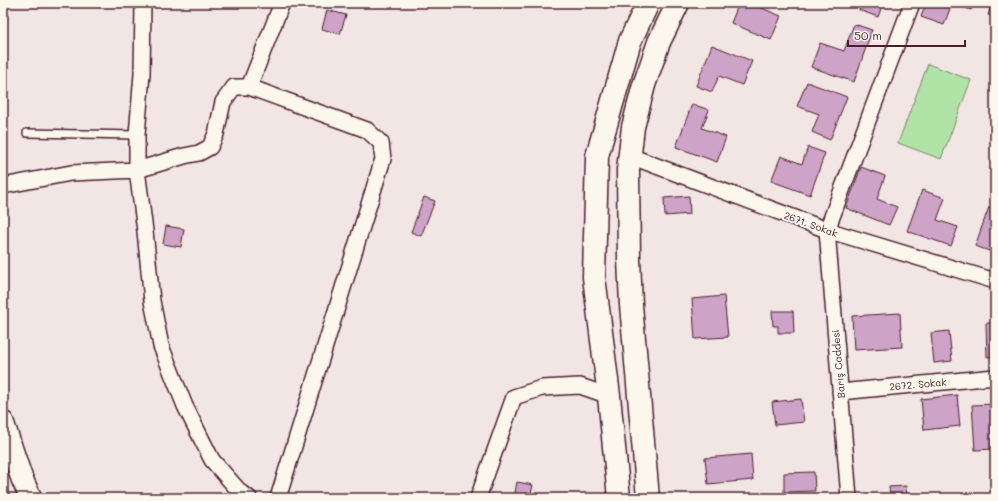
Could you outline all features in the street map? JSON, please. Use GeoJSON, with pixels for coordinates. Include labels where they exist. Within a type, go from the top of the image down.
{"type":"FeatureCollection","features":[{"type":"Feature","properties":{"kind":"main road"},"geometry":{"type":"LineString","coordinates":[[620,498],[594,277],[597,156],[630,41],[648,3]]}},
{"type":"Feature","properties":{"kind":"main road"},"geometry":{"type":"LineString","coordinates":[[648,498],[629,259],[628,192],[630,156],[633,127],[644,85],[659,42],[678,3]]}},
{"type":"Feature","properties":{"kind":"street"},"geometry":{"type":"LineString","coordinates":[[143,3],[142,74],[137,170],[146,231],[152,301],[161,346],[185,406],[212,460],[241,493],[249,498]]}},
{"type":"Feature","properties":{"kind":"street"},"geometry":{"type":"LineString","coordinates":[[249,87],[282,3]]}},
{"type":"Feature","properties":{"kind":"street"},"geometry":{"type":"LineString","coordinates":[[827,230],[912,3]]}},
{"type":"Feature","properties":{"kind":"street"},"geometry":{"type":"LineString","coordinates":[[3,186],[71,173],[137,170],[199,153],[210,147],[216,134],[223,102],[234,87],[249,87],[367,130],[381,143],[383,159],[278,498]]}},
{"type":"Feature","properties":{"kind":"street","name":"2671. Sokak"},"geometry":{"type":"LineString","coordinates":[[630,156],[827,230],[995,281]]}},
{"type":"Feature","properties":{"kind":"street","name":"Barış Caddesi"},"geometry":{"type":"LineString","coordinates":[[827,230],[849,498]]}},
{"type":"Feature","properties":{"kind":"street","name":"2672. Sokak"},"geometry":{"type":"LineString","coordinates":[[840,392],[995,377]]}},
{"type":"Feature","properties":{"kind":"street"},"geometry":{"type":"LineString","coordinates":[[478,498],[514,397],[542,388],[580,386],[609,396]]}},
{"type":"Feature","properties":{"kind":"street"},"geometry":{"type":"LineString","coordinates":[[3,422],[22,479],[31,498]]}},
{"type":"Feature","properties":{"kind":"lane"},"geometry":{"type":"LineString","coordinates":[[27,133],[138,135]]}},
{"type":"Feature","properties":{"kind":"green space"},"geometry":{"type":"Polygon","coordinates":[[[928,64],[971,80],[941,159],[898,143],[928,64]]]}},
{"type":"Feature","properties":{"kind":"building"},"geometry":{"type":"Polygon","coordinates":[[[739,3],[759,3],[757,6],[781,16],[771,40],[731,23],[739,3]]]}},
{"type":"Feature","properties":{"kind":"building"},"geometry":{"type":"Polygon","coordinates":[[[862,3],[883,3],[878,17],[859,10],[862,3]]]}},
{"type":"Feature","properties":{"kind":"building"},"geometry":{"type":"Polygon","coordinates":[[[926,3],[952,3],[944,25],[921,17],[926,3]]]}},
{"type":"Feature","properties":{"kind":"building"},"geometry":{"type":"Polygon","coordinates":[[[952,3],[973,3],[971,10],[952,3]]]}},
{"type":"Feature","properties":{"kind":"building"},"geometry":{"type":"Polygon","coordinates":[[[992,3],[995,3],[995,17],[988,15],[992,3]]]}},
{"type":"Feature","properties":{"kind":"building"},"geometry":{"type":"Polygon","coordinates":[[[327,10],[346,15],[340,34],[322,29],[327,10]]]}},
{"type":"Feature","properties":{"kind":"building"},"geometry":{"type":"Polygon","coordinates":[[[854,24],[872,30],[854,82],[811,67],[820,43],[844,51],[854,24]]]}},
{"type":"Feature","properties":{"kind":"building"},"geometry":{"type":"Polygon","coordinates":[[[712,45],[752,61],[742,85],[719,76],[712,92],[696,86],[712,45]]]}},
{"type":"Feature","properties":{"kind":"building"},"geometry":{"type":"Polygon","coordinates":[[[807,82],[847,97],[830,140],[812,132],[819,114],[797,106],[807,82]]]}},
{"type":"Feature","properties":{"kind":"building"},"geometry":{"type":"Polygon","coordinates":[[[692,104],[709,110],[702,128],[726,137],[717,162],[676,147],[692,104]]]}},
{"type":"Feature","properties":{"kind":"building"},"geometry":{"type":"Polygon","coordinates":[[[808,147],[825,153],[810,195],[771,181],[781,156],[802,164],[808,147]]]}},
{"type":"Feature","properties":{"kind":"building"},"geometry":{"type":"Polygon","coordinates":[[[861,167],[885,176],[877,199],[897,207],[889,225],[846,208],[861,167]]]}},
{"type":"Feature","properties":{"kind":"building"},"geometry":{"type":"Polygon","coordinates":[[[922,190],[945,198],[937,220],[958,227],[951,246],[907,231],[922,190]]]}},
{"type":"Feature","properties":{"kind":"building"},"geometry":{"type":"Polygon","coordinates":[[[689,196],[690,214],[665,216],[664,198],[689,196]]]}},
{"type":"Feature","properties":{"kind":"building"},"geometry":{"type":"Polygon","coordinates":[[[424,197],[435,201],[421,236],[411,232],[424,197]]]}},
{"type":"Feature","properties":{"kind":"building"},"geometry":{"type":"Polygon","coordinates":[[[989,207],[995,209],[995,253],[975,246],[989,207]]]}},
{"type":"Feature","properties":{"kind":"building"},"geometry":{"type":"Polygon","coordinates":[[[166,226],[184,229],[181,247],[163,244],[166,226]]]}},
{"type":"Feature","properties":{"kind":"building"},"geometry":{"type":"Polygon","coordinates":[[[724,296],[728,337],[695,339],[692,299],[724,296]]]}},
{"type":"Feature","properties":{"kind":"building"},"geometry":{"type":"Polygon","coordinates":[[[772,311],[793,311],[794,333],[778,333],[778,326],[773,326],[772,311]]]}},
{"type":"Feature","properties":{"kind":"building"},"geometry":{"type":"Polygon","coordinates":[[[900,313],[902,347],[854,350],[852,316],[900,313]]]}},
{"type":"Feature","properties":{"kind":"building"},"geometry":{"type":"Polygon","coordinates":[[[986,323],[995,323],[995,356],[987,357],[986,323]]]}},
{"type":"Feature","properties":{"kind":"building"},"geometry":{"type":"Polygon","coordinates":[[[949,331],[952,361],[934,363],[931,333],[949,331]]]}},
{"type":"Feature","properties":{"kind":"building"},"geometry":{"type":"Polygon","coordinates":[[[957,395],[960,426],[924,430],[921,399],[957,395]]]}},
{"type":"Feature","properties":{"kind":"building"},"geometry":{"type":"Polygon","coordinates":[[[801,399],[804,422],[775,425],[772,402],[801,399]]]}},
{"type":"Feature","properties":{"kind":"building"},"geometry":{"type":"Polygon","coordinates":[[[995,404],[995,449],[975,450],[972,405],[995,404]]]}},
{"type":"Feature","properties":{"kind":"building"},"geometry":{"type":"Polygon","coordinates":[[[751,454],[753,480],[708,484],[705,458],[751,454]]]}},
{"type":"Feature","properties":{"kind":"building"},"geometry":{"type":"Polygon","coordinates":[[[814,472],[815,491],[784,492],[784,473],[814,472]]]}},
{"type":"Feature","properties":{"kind":"building"},"geometry":{"type":"Polygon","coordinates":[[[517,482],[533,485],[530,498],[514,498],[517,482]]]}},
{"type":"Feature","properties":{"kind":"building"},"geometry":{"type":"Polygon","coordinates":[[[906,486],[907,498],[890,498],[889,487],[906,486]]]}}]}
